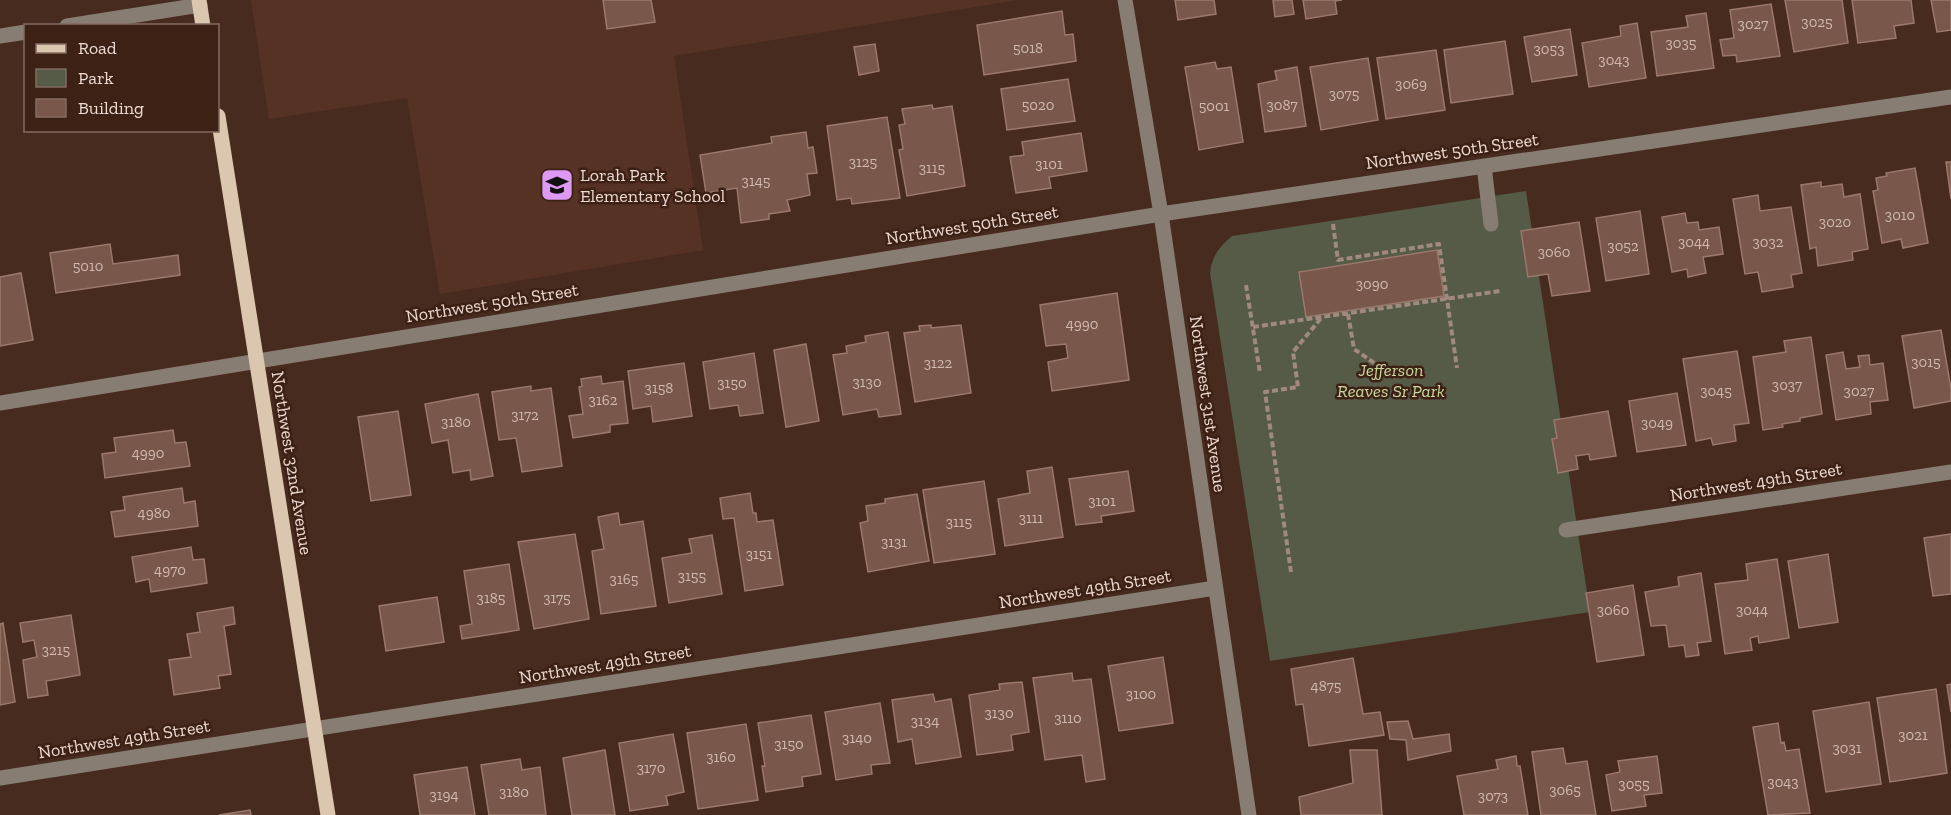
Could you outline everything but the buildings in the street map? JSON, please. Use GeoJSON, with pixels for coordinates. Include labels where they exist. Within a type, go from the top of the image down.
{"type":"FeatureCollection","features":[{"type":"Feature","properties":{"kind":"main road"},"geometry":{"type":"LineString","coordinates":[[199,3],[203,24]]}},
{"type":"Feature","properties":{"kind":"main road","name":"Northwest 32nd Avenue"},"geometry":{"type":"LineString","coordinates":[[219,122],[328,815]]}},
{"type":"Feature","properties":{"kind":"street","name":"Northwest 31st Avenue"},"geometry":{"type":"LineString","coordinates":[[1125,0],[1161,214],[1248,815]]}},
{"type":"Feature","properties":{"kind":"street"},"geometry":{"type":"LineString","coordinates":[[78,24],[199,3]]}},
{"type":"Feature","properties":{"kind":"street"},"geometry":{"type":"LineString","coordinates":[[0,36],[24,32]]}},
{"type":"Feature","properties":{"kind":"street","name":"Northwest 50th Street"},"geometry":{"type":"LineString","coordinates":[[0,403],[1161,214],[1951,97]]}},
{"type":"Feature","properties":{"kind":"street"},"geometry":{"type":"LineString","coordinates":[[1484,166],[1491,224]]}},
{"type":"Feature","properties":{"kind":"street","name":"Northwest 49th Street"},"geometry":{"type":"LineString","coordinates":[[1566,530],[1951,472]]}},
{"type":"Feature","properties":{"kind":"street","name":"Northwest 49th Street"},"geometry":{"type":"LineString","coordinates":[[0,778],[1215,588]]}},
{"type":"Feature","properties":{"kind":"path"},"geometry":{"type":"LineString","coordinates":[[1333,224],[1338,260],[1439,244],[1457,368]]}},
{"type":"Feature","properties":{"kind":"path"},"geometry":{"type":"LineString","coordinates":[[1246,285],[1260,373]]}},
{"type":"Feature","properties":{"kind":"path"},"geometry":{"type":"LineString","coordinates":[[1253,327],[1500,291]]}},
{"type":"Feature","properties":{"kind":"path"},"geometry":{"type":"LineString","coordinates":[[1348,314],[1354,349],[1396,378]]}},
{"type":"Feature","properties":{"kind":"path"},"geometry":{"type":"LineString","coordinates":[[1290,572],[1265,392],[1298,387],[1293,352],[1322,318]]}},
{"type":"Feature","properties":{"kind":"shaded area","name":"Lorah Park Elementary School"},"geometry":{"type":"Polygon","coordinates":[[[251,0],[1018,0],[674,56],[703,250],[440,294],[407,98],[269,119],[251,0]]]}},
{"type":"Feature","properties":{"kind":"green space","name":"Jefferson Reaves Sr Park"},"geometry":{"type":"Polygon","coordinates":[[[1526,191],[1590,612],[1270,661],[1210,273],[1214,257],[1232,236],[1526,191]]]}},
{"type":"Feature","properties":{"kind":"place","name":"Lorah Park Elementary School"},"geometry":{"type":"Point","coordinates":[557,185]}}]}
